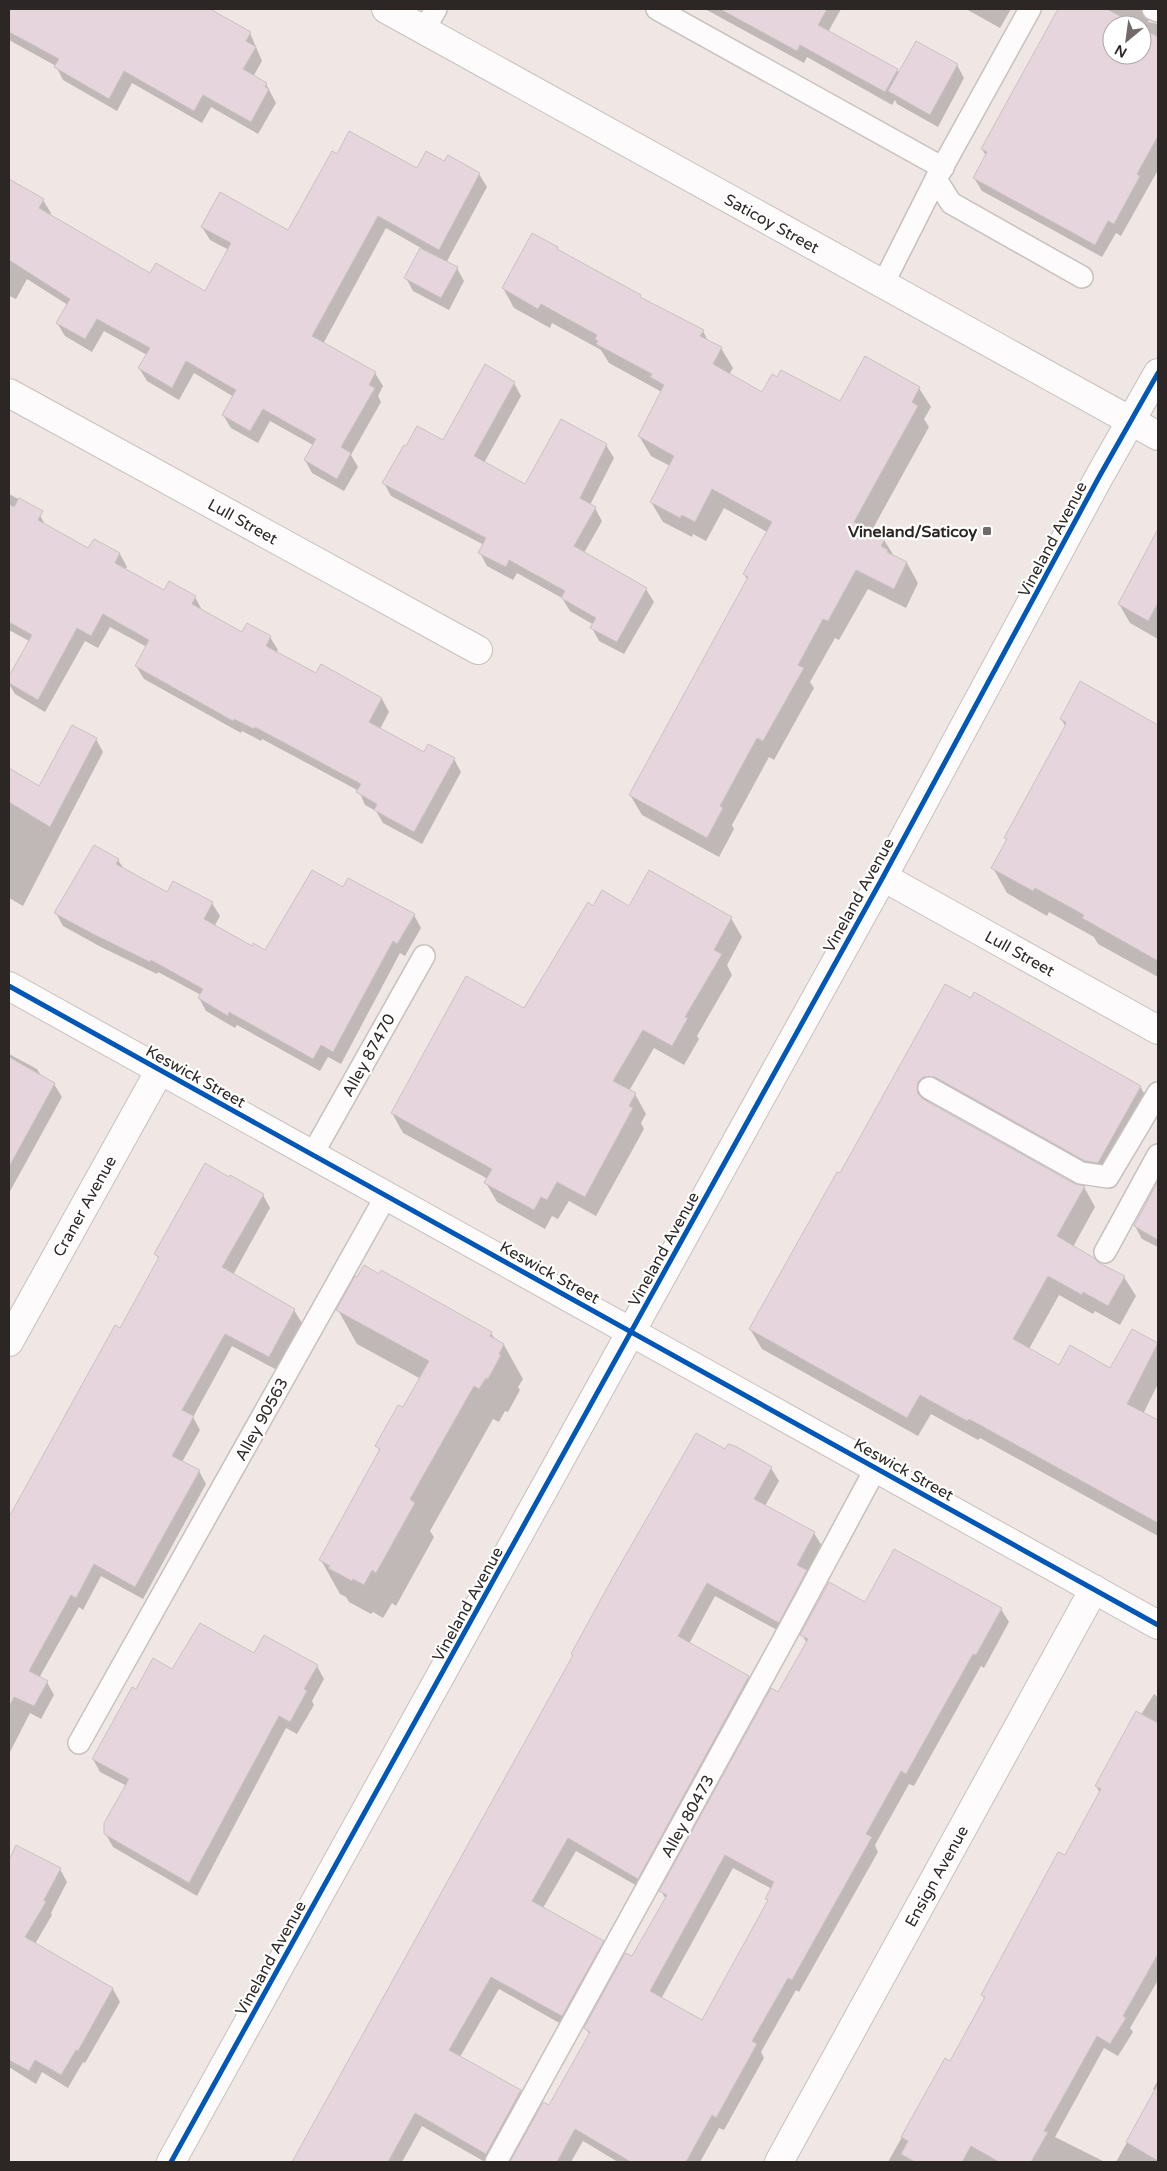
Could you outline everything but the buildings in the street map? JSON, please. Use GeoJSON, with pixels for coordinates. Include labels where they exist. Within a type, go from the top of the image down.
{"type":"FeatureCollection","features":[{"type":"Feature","properties":{"kind":"street","name":"Saticoy Street"},"geometry":{"type":"LineString","coordinates":[[386,9],[430,19],[883,284],[1158,436]]}},
{"type":"Feature","properties":{"kind":"street","name":"Vineland Avenue"},"geometry":{"type":"LineString","coordinates":[[171,2162],[632,1332],[883,877],[1099,477],[1158,373]]}},
{"type":"Feature","properties":{"kind":"street","name":"Lull Street"},"geometry":{"type":"LineString","coordinates":[[9,392],[478,650]]}},
{"type":"Feature","properties":{"kind":"street","name":"Lull Street"},"geometry":{"type":"LineString","coordinates":[[883,877],[1158,1030]]}},
{"type":"Feature","properties":{"kind":"street","name":"Keswick Street"},"geometry":{"type":"LineString","coordinates":[[9,986],[1158,1624]]}},
{"type":"Feature","properties":{"kind":"street","name":"Craner Avenue"},"geometry":{"type":"LineString","coordinates":[[9,1342],[160,1070]]}},
{"type":"Feature","properties":{"kind":"street","name":"Ensign Avenue"},"geometry":{"type":"LineString","coordinates":[[779,2162],[1094,1589]]}},
{"type":"Feature","properties":{"kind":"lane"},"geometry":{"type":"LineString","coordinates":[[657,9],[940,174],[951,203],[1082,277]]}},
{"type":"Feature","properties":{"kind":"lane"},"geometry":{"type":"LineString","coordinates":[[883,284],[940,174],[1030,9]]}},
{"type":"Feature","properties":{"kind":"lane"},"geometry":{"type":"LineString","coordinates":[[1153,9],[1158,11]]}},
{"type":"Feature","properties":{"kind":"lane","name":"Alley 87470"},"geometry":{"type":"LineString","coordinates":[[312,1155],[424,956]]}},
{"type":"Feature","properties":{"kind":"lane"},"geometry":{"type":"LineString","coordinates":[[929,1088],[1081,1173],[1108,1177],[1158,1093]]}},
{"type":"Feature","properties":{"kind":"lane"},"geometry":{"type":"LineString","coordinates":[[1106,1252],[1158,1155]]}},
{"type":"Feature","properties":{"kind":"lane","name":"Alley 90563"},"geometry":{"type":"LineString","coordinates":[[79,1743],[386,1196]]}},
{"type":"Feature","properties":{"kind":"lane","name":"Alley 80473"},"geometry":{"type":"LineString","coordinates":[[496,2162],[780,1648],[876,1468]]}},
{"type":"Feature","properties":{"kind":"cycle path"},"geometry":{"type":"LineString","coordinates":[[171,2162],[883,877],[1099,477],[1158,373]]}},
{"type":"Feature","properties":{"kind":"cycle path"},"geometry":{"type":"LineString","coordinates":[[9,986],[1158,1625]]}},
{"type":"Feature","properties":{"kind":"place","name":"Vineland/Saticoy"},"geometry":{"type":"Point","coordinates":[987,531]}}]}
